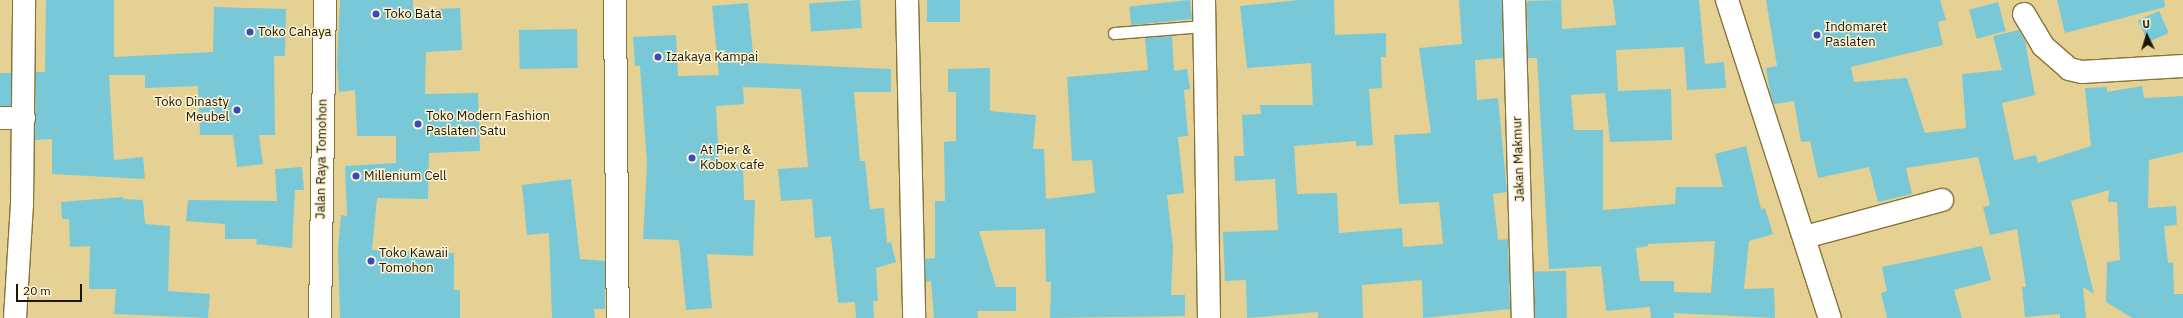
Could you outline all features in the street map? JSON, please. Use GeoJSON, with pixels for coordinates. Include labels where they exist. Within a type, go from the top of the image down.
{"type":"FeatureCollection","features":[{"type":"Feature","properties":{"kind":"main road"},"geometry":{"type":"LineString","coordinates":[[15,318],[24,118],[24,0]]}},
{"type":"Feature","properties":{"kind":"main road","name":"Jalan Raya Tomohon"},"geometry":{"type":"LineString","coordinates":[[320,318],[325,0]]}},
{"type":"Feature","properties":{"kind":"main road"},"geometry":{"type":"LineString","coordinates":[[615,0],[618,318]]}},
{"type":"Feature","properties":{"kind":"main road"},"geometry":{"type":"LineString","coordinates":[[907,0],[914,318]]}},
{"type":"Feature","properties":{"kind":"main road"},"geometry":{"type":"LineString","coordinates":[[1204,0],[1209,318]]}},
{"type":"Feature","properties":{"kind":"main road","name":"Jakan Makmur"},"geometry":{"type":"LineString","coordinates":[[1514,0],[1523,318]]}},
{"type":"Feature","properties":{"kind":"main road"},"geometry":{"type":"LineString","coordinates":[[1726,0],[1805,237],[1830,318]]}},
{"type":"Feature","properties":{"kind":"main road"},"geometry":{"type":"LineString","coordinates":[[2024,14],[2043,46],[2069,69],[2082,72],[2183,66]]}},
{"type":"Feature","properties":{"kind":"main road"},"geometry":{"type":"LineString","coordinates":[[0,118],[24,118]]}},
{"type":"Feature","properties":{"kind":"main road"},"geometry":{"type":"LineString","coordinates":[[1805,237],[1942,200]]}},
{"type":"Feature","properties":{"kind":"lane"},"geometry":{"type":"LineString","coordinates":[[1114,33],[1205,26]]}},
{"type":"Feature","properties":{"kind":"building"},"geometry":{"type":"Polygon","coordinates":[[[46,0],[114,0],[114,57],[213,52],[214,7],[286,9],[285,56],[274,56],[275,135],[259,135],[263,164],[237,167],[233,135],[200,135],[198,86],[145,88],[145,75],[109,75],[114,160],[143,157],[145,179],[52,174],[52,139],[35,140],[36,72],[45,72],[46,0]]]}},
{"type":"Feature","properties":{"kind":"building"},"geometry":{"type":"Polygon","coordinates":[[[340,0],[413,0],[413,10],[460,8],[462,50],[426,52],[425,94],[478,93],[480,151],[429,153],[428,199],[377,198],[372,250],[454,253],[454,290],[460,290],[460,318],[340,318],[338,249],[341,215],[347,216],[345,166],[396,163],[396,136],[357,136],[355,90],[339,92],[337,63],[340,0]]]}},
{"type":"Feature","properties":{"kind":"building"},"geometry":{"type":"Polygon","coordinates":[[[860,0],[862,28],[811,31],[809,4],[860,0]]]}},
{"type":"Feature","properties":{"kind":"building"},"geometry":{"type":"Polygon","coordinates":[[[927,0],[960,0],[960,22],[927,22],[927,0]]]}},
{"type":"Feature","properties":{"kind":"building"},"geometry":{"type":"Polygon","coordinates":[[[1190,0],[1192,19],[1131,25],[1129,6],[1190,0]]]}},
{"type":"Feature","properties":{"kind":"building"},"geometry":{"type":"Polygon","coordinates":[[[1300,0],[1334,0],[1335,35],[1386,33],[1386,57],[1381,57],[1382,88],[1369,89],[1373,145],[1356,146],[1356,141],[1294,146],[1297,194],[1337,193],[1339,233],[1402,228],[1403,247],[1443,244],[1439,202],[1399,204],[1394,135],[1431,133],[1419,48],[1462,44],[1459,0],[1502,0],[1503,58],[1475,60],[1477,100],[1498,98],[1507,192],[1493,194],[1498,240],[1508,239],[1510,309],[1423,318],[1422,280],[1362,285],[1363,318],[1318,318],[1318,312],[1247,318],[1246,280],[1225,281],[1223,232],[1278,230],[1275,179],[1235,181],[1234,156],[1244,156],[1242,115],[1261,114],[1260,105],[1313,105],[1311,63],[1247,68],[1240,6],[1300,0]]]}},
{"type":"Feature","properties":{"kind":"building"},"geometry":{"type":"Polygon","coordinates":[[[1561,0],[1562,29],[1616,25],[1613,0],[1699,0],[1705,64],[1724,62],[1726,88],[1687,90],[1684,47],[1616,50],[1618,91],[1671,89],[1672,140],[1610,142],[1605,93],[1571,95],[1574,130],[1603,130],[1603,210],[1675,204],[1676,187],[1723,187],[1715,154],[1746,146],[1761,209],[1765,208],[1773,234],[1749,241],[1744,289],[1774,288],[1775,318],[1674,313],[1674,318],[1651,318],[1650,307],[1606,311],[1601,266],[1549,269],[1537,58],[1528,58],[1527,1],[1561,0]],[[1715,241],[1648,244],[1648,246],[1636,248],[1640,281],[1674,281],[1674,292],[1711,293],[1715,241]]]}},
{"type":"Feature","properties":{"kind":"building"},"geometry":{"type":"Polygon","coordinates":[[[1766,0],[1940,0],[1946,20],[1938,22],[1943,45],[1851,67],[1854,82],[1907,78],[1925,133],[1966,128],[1962,74],[2002,70],[1993,36],[2019,30],[2025,41],[2035,95],[2002,103],[2014,160],[2036,155],[2038,163],[2091,146],[2085,88],[2107,87],[2107,92],[2142,86],[2144,98],[2183,96],[2183,152],[2149,160],[2148,208],[2176,206],[2177,225],[2164,226],[2168,263],[2173,262],[2174,294],[2183,294],[2183,318],[2132,318],[2106,302],[2107,262],[2120,260],[2117,202],[2108,202],[2109,190],[2071,201],[2094,294],[2083,287],[2086,318],[2060,318],[2060,314],[2025,317],[2022,287],[2026,287],[2017,229],[1990,235],[1983,207],[1990,205],[1978,157],[1906,168],[1912,194],[1878,202],[1869,167],[1818,178],[1810,141],[1801,142],[1794,101],[1774,104],[1770,92],[1766,68],[1777,66],[1766,0]]]}},
{"type":"Feature","properties":{"kind":"building"},"geometry":{"type":"Polygon","coordinates":[[[2057,0],[2164,0],[2165,7],[2065,33],[2057,0]]]}},
{"type":"Feature","properties":{"kind":"building"},"geometry":{"type":"Polygon","coordinates":[[[1998,2],[2006,31],[1977,39],[1969,10],[1998,2]]]}},
{"type":"Feature","properties":{"kind":"building"},"geometry":{"type":"Polygon","coordinates":[[[748,3],[754,63],[891,69],[891,92],[854,92],[860,161],[865,161],[870,209],[884,208],[887,243],[891,242],[896,262],[876,268],[878,301],[873,301],[874,318],[856,318],[855,302],[838,303],[831,236],[815,238],[812,199],[781,201],[778,169],[808,167],[801,89],[743,87],[744,104],[716,106],[719,165],[743,165],[744,200],[755,200],[753,256],[707,254],[712,308],[686,310],[679,240],[643,239],[647,163],[640,66],[635,66],[633,37],[676,35],[678,76],[719,75],[712,6],[748,3]]]}},
{"type":"Feature","properties":{"kind":"building"},"geometry":{"type":"Polygon","coordinates":[[[2159,11],[2169,33],[2148,42],[2138,20],[2159,11]]]}},
{"type":"Feature","properties":{"kind":"building"},"geometry":{"type":"Polygon","coordinates":[[[577,29],[578,68],[520,69],[519,30],[577,29]]]}},
{"type":"Feature","properties":{"kind":"building"},"geometry":{"type":"Polygon","coordinates":[[[1172,36],[1174,71],[1187,69],[1190,89],[1184,90],[1188,136],[1178,137],[1184,193],[1167,195],[1173,247],[1171,295],[1185,295],[1185,316],[1050,318],[1051,282],[1046,282],[1045,229],[979,231],[996,287],[1016,287],[1016,311],[977,311],[978,318],[934,318],[931,281],[926,282],[925,259],[935,258],[935,201],[945,201],[944,142],[956,141],[956,92],[948,92],[948,69],[990,68],[990,111],[1036,115],[1033,149],[1044,149],[1046,199],[1095,193],[1092,160],[1072,161],[1067,77],[1148,70],[1145,38],[1172,36]]]}},
{"type":"Feature","properties":{"kind":"building"},"geometry":{"type":"Polygon","coordinates":[[[0,73],[11,73],[11,106],[0,106],[0,73]]]}},
{"type":"Feature","properties":{"kind":"building"},"geometry":{"type":"Polygon","coordinates":[[[302,167],[304,190],[295,190],[292,248],[256,244],[257,239],[225,239],[225,224],[186,221],[188,200],[277,201],[275,169],[302,167]]]}},
{"type":"Feature","properties":{"kind":"building"},"geometry":{"type":"Polygon","coordinates":[[[571,179],[580,259],[605,261],[605,309],[594,309],[595,318],[552,318],[549,233],[527,235],[522,185],[571,179]]]}},
{"type":"Feature","properties":{"kind":"building"},"geometry":{"type":"Polygon","coordinates":[[[123,197],[123,199],[143,200],[145,224],[170,226],[168,291],[210,294],[208,318],[114,314],[116,289],[89,289],[90,246],[70,247],[69,219],[62,219],[61,202],[123,197]]]}},
{"type":"Feature","properties":{"kind":"building"},"geometry":{"type":"Polygon","coordinates":[[[1982,246],[1991,280],[1954,290],[1962,318],[1887,318],[1881,293],[1887,291],[1882,267],[1982,246]]]}},
{"type":"Feature","properties":{"kind":"building"},"geometry":{"type":"Polygon","coordinates":[[[1566,271],[1567,318],[1535,318],[1534,272],[1566,271]]]}},
{"type":"Feature","properties":{"kind":"place","name":"Toko Bata"},"geometry":{"type":"Point","coordinates":[376,14]}},
{"type":"Feature","properties":{"kind":"place","name":"Toko Cahaya"},"geometry":{"type":"Point","coordinates":[250,32]}},
{"type":"Feature","properties":{"kind":"place","name":"Indomaret Paslaten"},"geometry":{"type":"Point","coordinates":[1817,35]}},
{"type":"Feature","properties":{"kind":"place","name":"Izakaya Kampai"},"geometry":{"type":"Point","coordinates":[658,57]}},
{"type":"Feature","properties":{"kind":"place","name":"Toko Dinasty Meubel"},"geometry":{"type":"Point","coordinates":[237,110]}},
{"type":"Feature","properties":{"kind":"place","name":"Toko Modern Fashion Paslaten Satu"},"geometry":{"type":"Point","coordinates":[418,124]}},
{"type":"Feature","properties":{"kind":"place","name":"At Pier & Kobox cafe"},"geometry":{"type":"Point","coordinates":[692,158]}},
{"type":"Feature","properties":{"kind":"place","name":"Millenium Cell"},"geometry":{"type":"Point","coordinates":[356,176]}},
{"type":"Feature","properties":{"kind":"place","name":"Toko Kawaii Tomohon"},"geometry":{"type":"Point","coordinates":[371,261]}}]}
